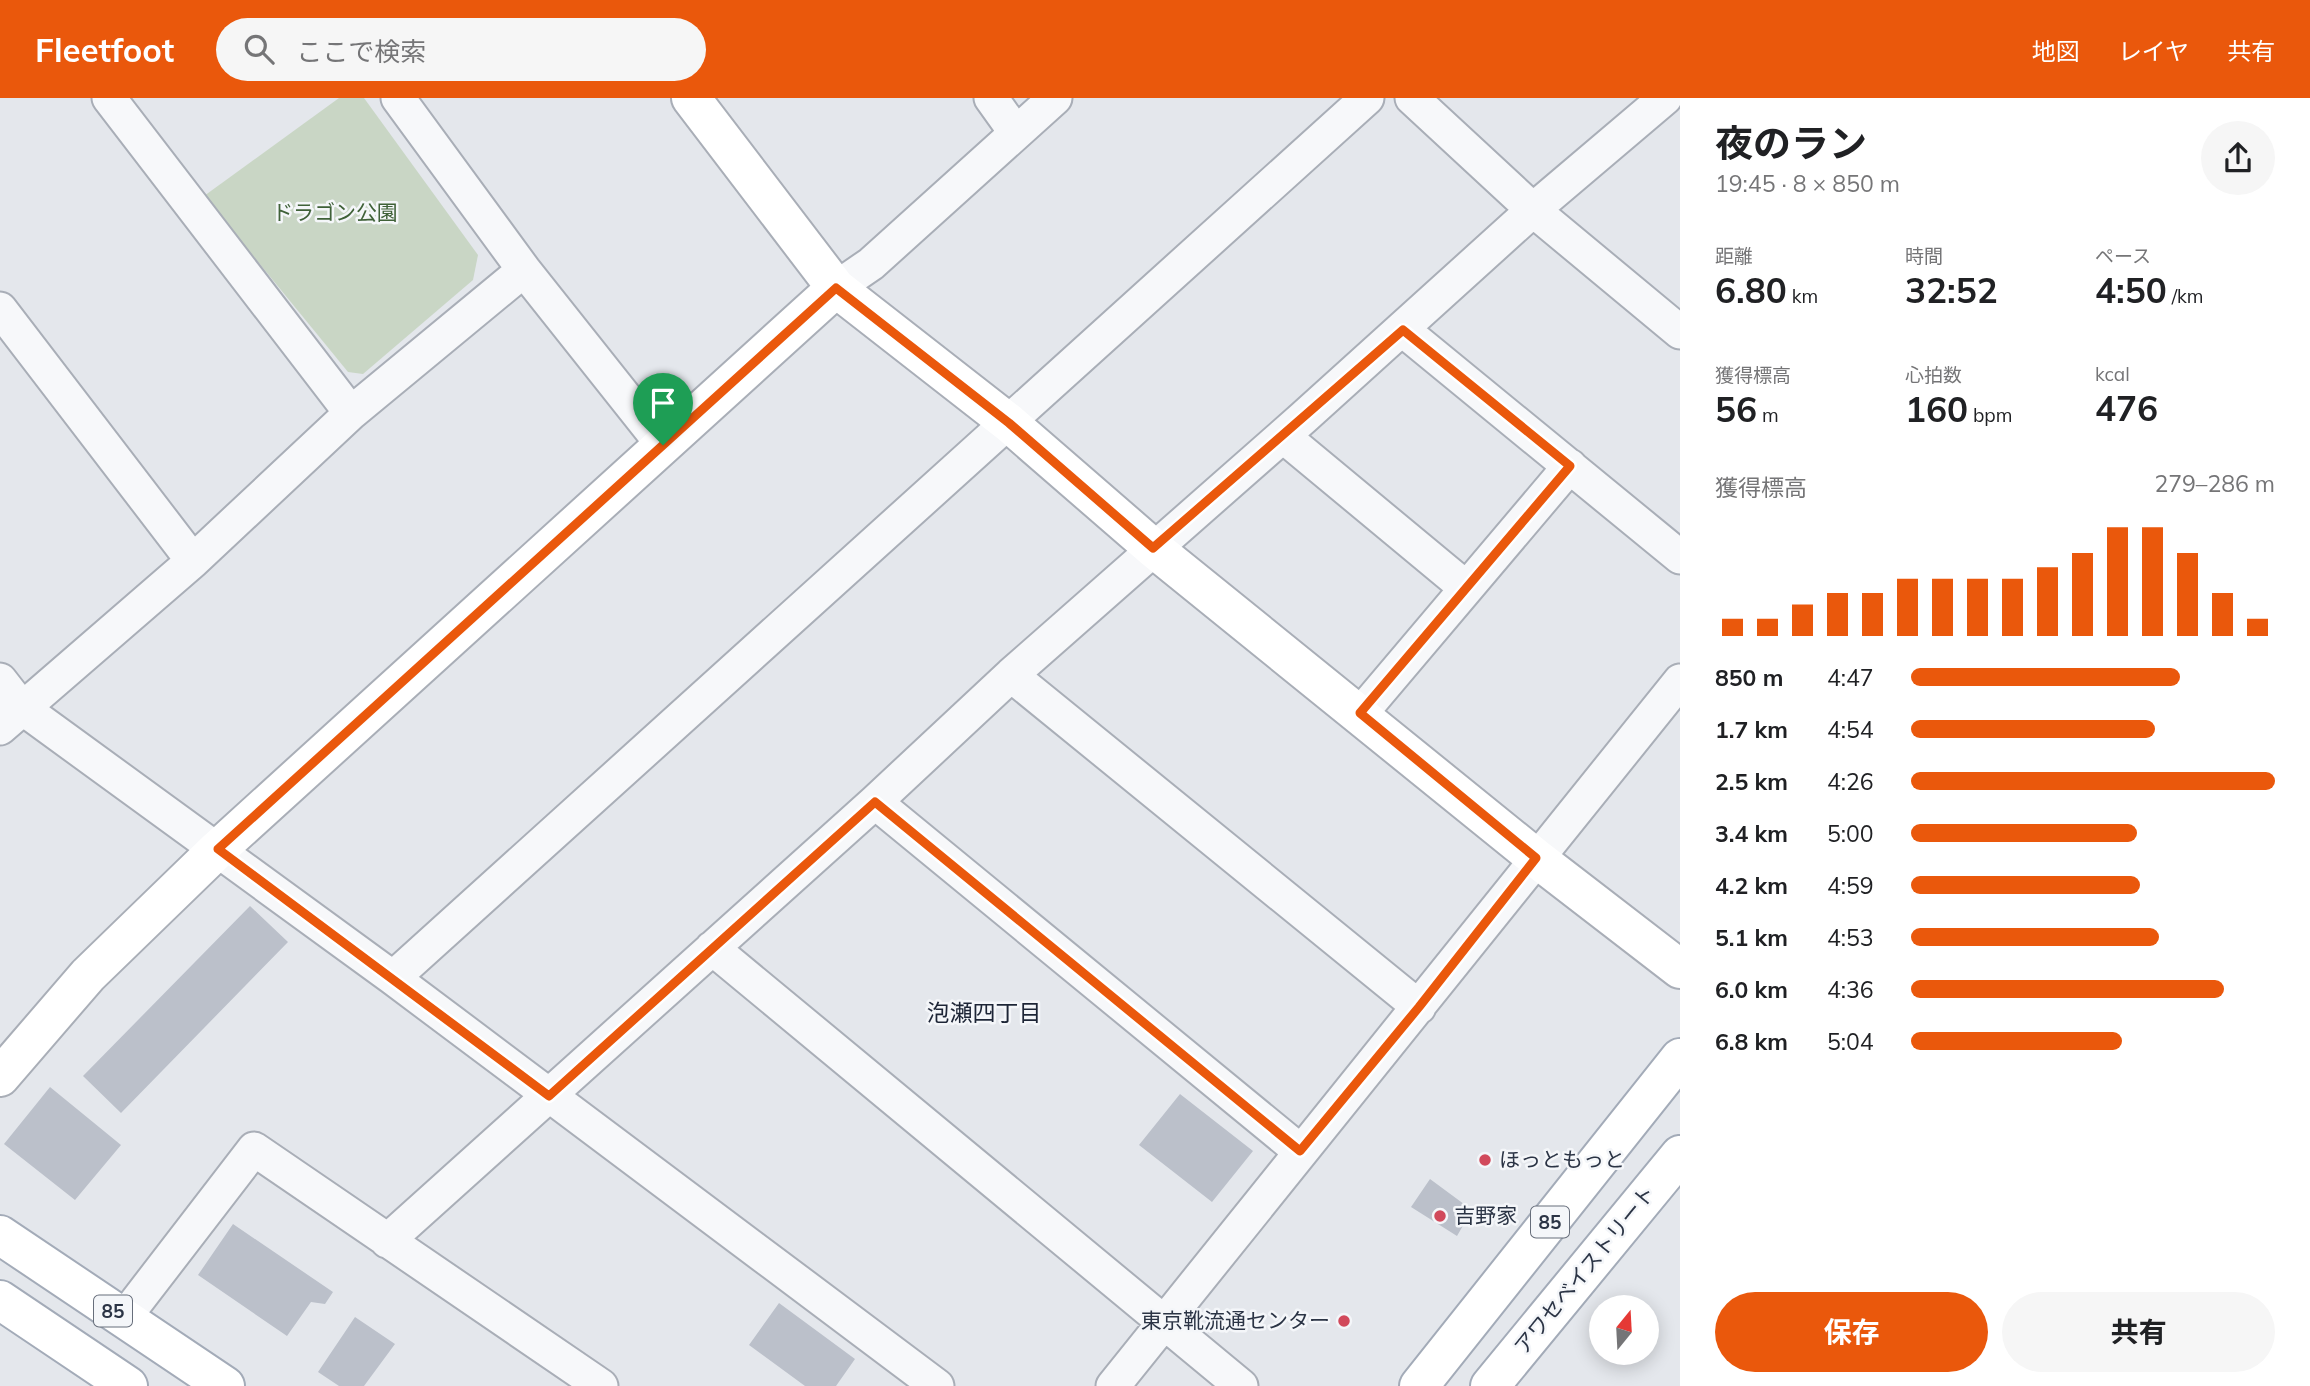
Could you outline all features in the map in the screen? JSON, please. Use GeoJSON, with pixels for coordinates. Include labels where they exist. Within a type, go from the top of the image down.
{"type":"FeatureCollection","features":[{"type":"Feature","properties":{"kind":"street"},"geometry":{"type":"LineString","coordinates":[[108,98],[351,414]]}},
{"type":"Feature","properties":{"kind":"street"},"geometry":{"type":"LineString","coordinates":[[398,98],[524,270],[663,445]]}},
{"type":"Feature","properties":{"kind":"street"},"geometry":{"type":"LineString","coordinates":[[691,98],[836,288],[1009,423],[1153,548],[1536,858],[1680,969]]}},
{"type":"Feature","properties":{"kind":"street"},"geometry":{"type":"LineString","coordinates":[[991,98],[1016,133]]}},
{"type":"Feature","properties":{"kind":"street"},"geometry":{"type":"LineString","coordinates":[[0,1077],[88,975],[218,849],[836,288],[871,264],[1055,98]]}},
{"type":"Feature","properties":{"kind":"street"},"geometry":{"type":"LineString","coordinates":[[393,978],[1367,98]]}},
{"type":"Feature","properties":{"kind":"street"},"geometry":{"type":"LineString","coordinates":[[1412,98],[1533,210],[1680,332]]}},
{"type":"Feature","properties":{"kind":"street"},"geometry":{"type":"LineString","coordinates":[[387,1241],[1153,548],[1403,330],[1533,210],[1665,98]]}},
{"type":"Feature","properties":{"kind":"street"},"geometry":{"type":"LineString","coordinates":[[1672,98],[1680,104]]}},
{"type":"Feature","properties":{"kind":"street"},"geometry":{"type":"LineString","coordinates":[[11,718],[193,561],[351,414],[524,270]]}},
{"type":"Feature","properties":{"kind":"street"},"geometry":{"type":"LineString","coordinates":[[0,309],[193,561]]}},
{"type":"Feature","properties":{"kind":"street"},"geometry":{"type":"LineString","coordinates":[[1403,330],[1680,557]]}},
{"type":"Feature","properties":{"kind":"street"},"geometry":{"type":"LineString","coordinates":[[1283,436],[1465,587]]}},
{"type":"Feature","properties":{"kind":"street"},"geometry":{"type":"LineString","coordinates":[[1360,713],[1570,466]]}},
{"type":"Feature","properties":{"kind":"street"},"geometry":{"type":"LineString","coordinates":[[1011,675],[1419,1007]]}},
{"type":"Feature","properties":{"kind":"street"},"geometry":{"type":"LineString","coordinates":[[0,680],[11,718],[218,849],[937,1386]]}},
{"type":"Feature","properties":{"kind":"street"},"geometry":{"type":"LineString","coordinates":[[1113,1386],[1680,681]]}},
{"type":"Feature","properties":{"kind":"street"},"geometry":{"type":"LineString","coordinates":[[875,802],[1300,1151]]}},
{"type":"Feature","properties":{"kind":"street"},"geometry":{"type":"LineString","coordinates":[[712,948],[1241,1386]]}},
{"type":"Feature","properties":{"kind":"street","name":"85"},"geometry":{"type":"LineString","coordinates":[[1419,1386],[1680,1058]]}},
{"type":"Feature","properties":{"kind":"street"},"geometry":{"type":"LineString","coordinates":[[124,1318],[254,1149],[601,1386]]}},
{"type":"Feature","properties":{"kind":"street","name":"アワセベイストリート"},"geometry":{"type":"LineString","coordinates":[[1490,1386],[1680,1154]]}},
{"type":"Feature","properties":{"kind":"street","name":"85"},"geometry":{"type":"LineString","coordinates":[[0,1235],[225,1386]]}},
{"type":"Feature","properties":{"kind":"street","name":"85"},"geometry":{"type":"LineString","coordinates":[[0,1300],[128,1386]]}},
{"type":"Feature","properties":{"kind":"green space","name":"ドラゴン公園"},"geometry":{"type":"Polygon","coordinates":[[[339,98],[364,98],[478,255],[473,280],[363,374],[348,372],[204,196],[339,98]]]}},
{"type":"Feature","properties":{"kind":"building"},"geometry":{"type":"Polygon","coordinates":[[[250,906],[288,942],[121,1113],[83,1076],[250,906]]]}},
{"type":"Feature","properties":{"kind":"building"},"geometry":{"type":"Polygon","coordinates":[[[50,1087],[121,1145],[75,1200],[4,1144],[50,1087]]]}},
{"type":"Feature","properties":{"kind":"building"},"geometry":{"type":"Polygon","coordinates":[[[1180,1094],[1253,1151],[1212,1202],[1139,1145],[1180,1094]]]}},
{"type":"Feature","properties":{"kind":"building"},"geometry":{"type":"Polygon","coordinates":[[[1430,1179],[1472,1210],[1457,1236],[1411,1207],[1430,1179]]]}},
{"type":"Feature","properties":{"kind":"building"},"geometry":{"type":"Polygon","coordinates":[[[233,1224],[333,1292],[325,1304],[311,1302],[287,1336],[198,1275],[233,1224]]]}},
{"type":"Feature","properties":{"kind":"building"},"geometry":{"type":"Polygon","coordinates":[[[779,1303],[855,1359],[836,1386],[805,1386],[749,1345],[779,1303]]]}},
{"type":"Feature","properties":{"kind":"building"},"geometry":{"type":"Polygon","coordinates":[[[355,1317],[395,1344],[364,1386],[339,1386],[318,1372],[355,1317]]]}},
{"type":"Feature","properties":{"kind":"place","name":"ほっともっと"},"geometry":{"type":"Point","coordinates":[1485,1160]}},
{"type":"Feature","properties":{"kind":"place","name":"吉野家"},"geometry":{"type":"Point","coordinates":[1440,1216]}},
{"type":"Feature","properties":{"kind":"place","name":"東京靴流通センター"},"geometry":{"type":"Point","coordinates":[1344,1321]}},
{"type":"Feature","properties":{"kind":"district","name":"泡瀬四丁目"},"geometry":{"type":"Point","coordinates":[984,1013]}},
{"type":"Feature","properties":{"kind":"route"},"geometry":{"type":"LineString","coordinates":[[836,288],[1009,423],[1153,548],[1403,330],[1570,466],[1360,713],[1536,858],[1419,1007],[1300,1151],[875,802],[549,1096],[218,849],[663,445],[836,288]]}}]}
